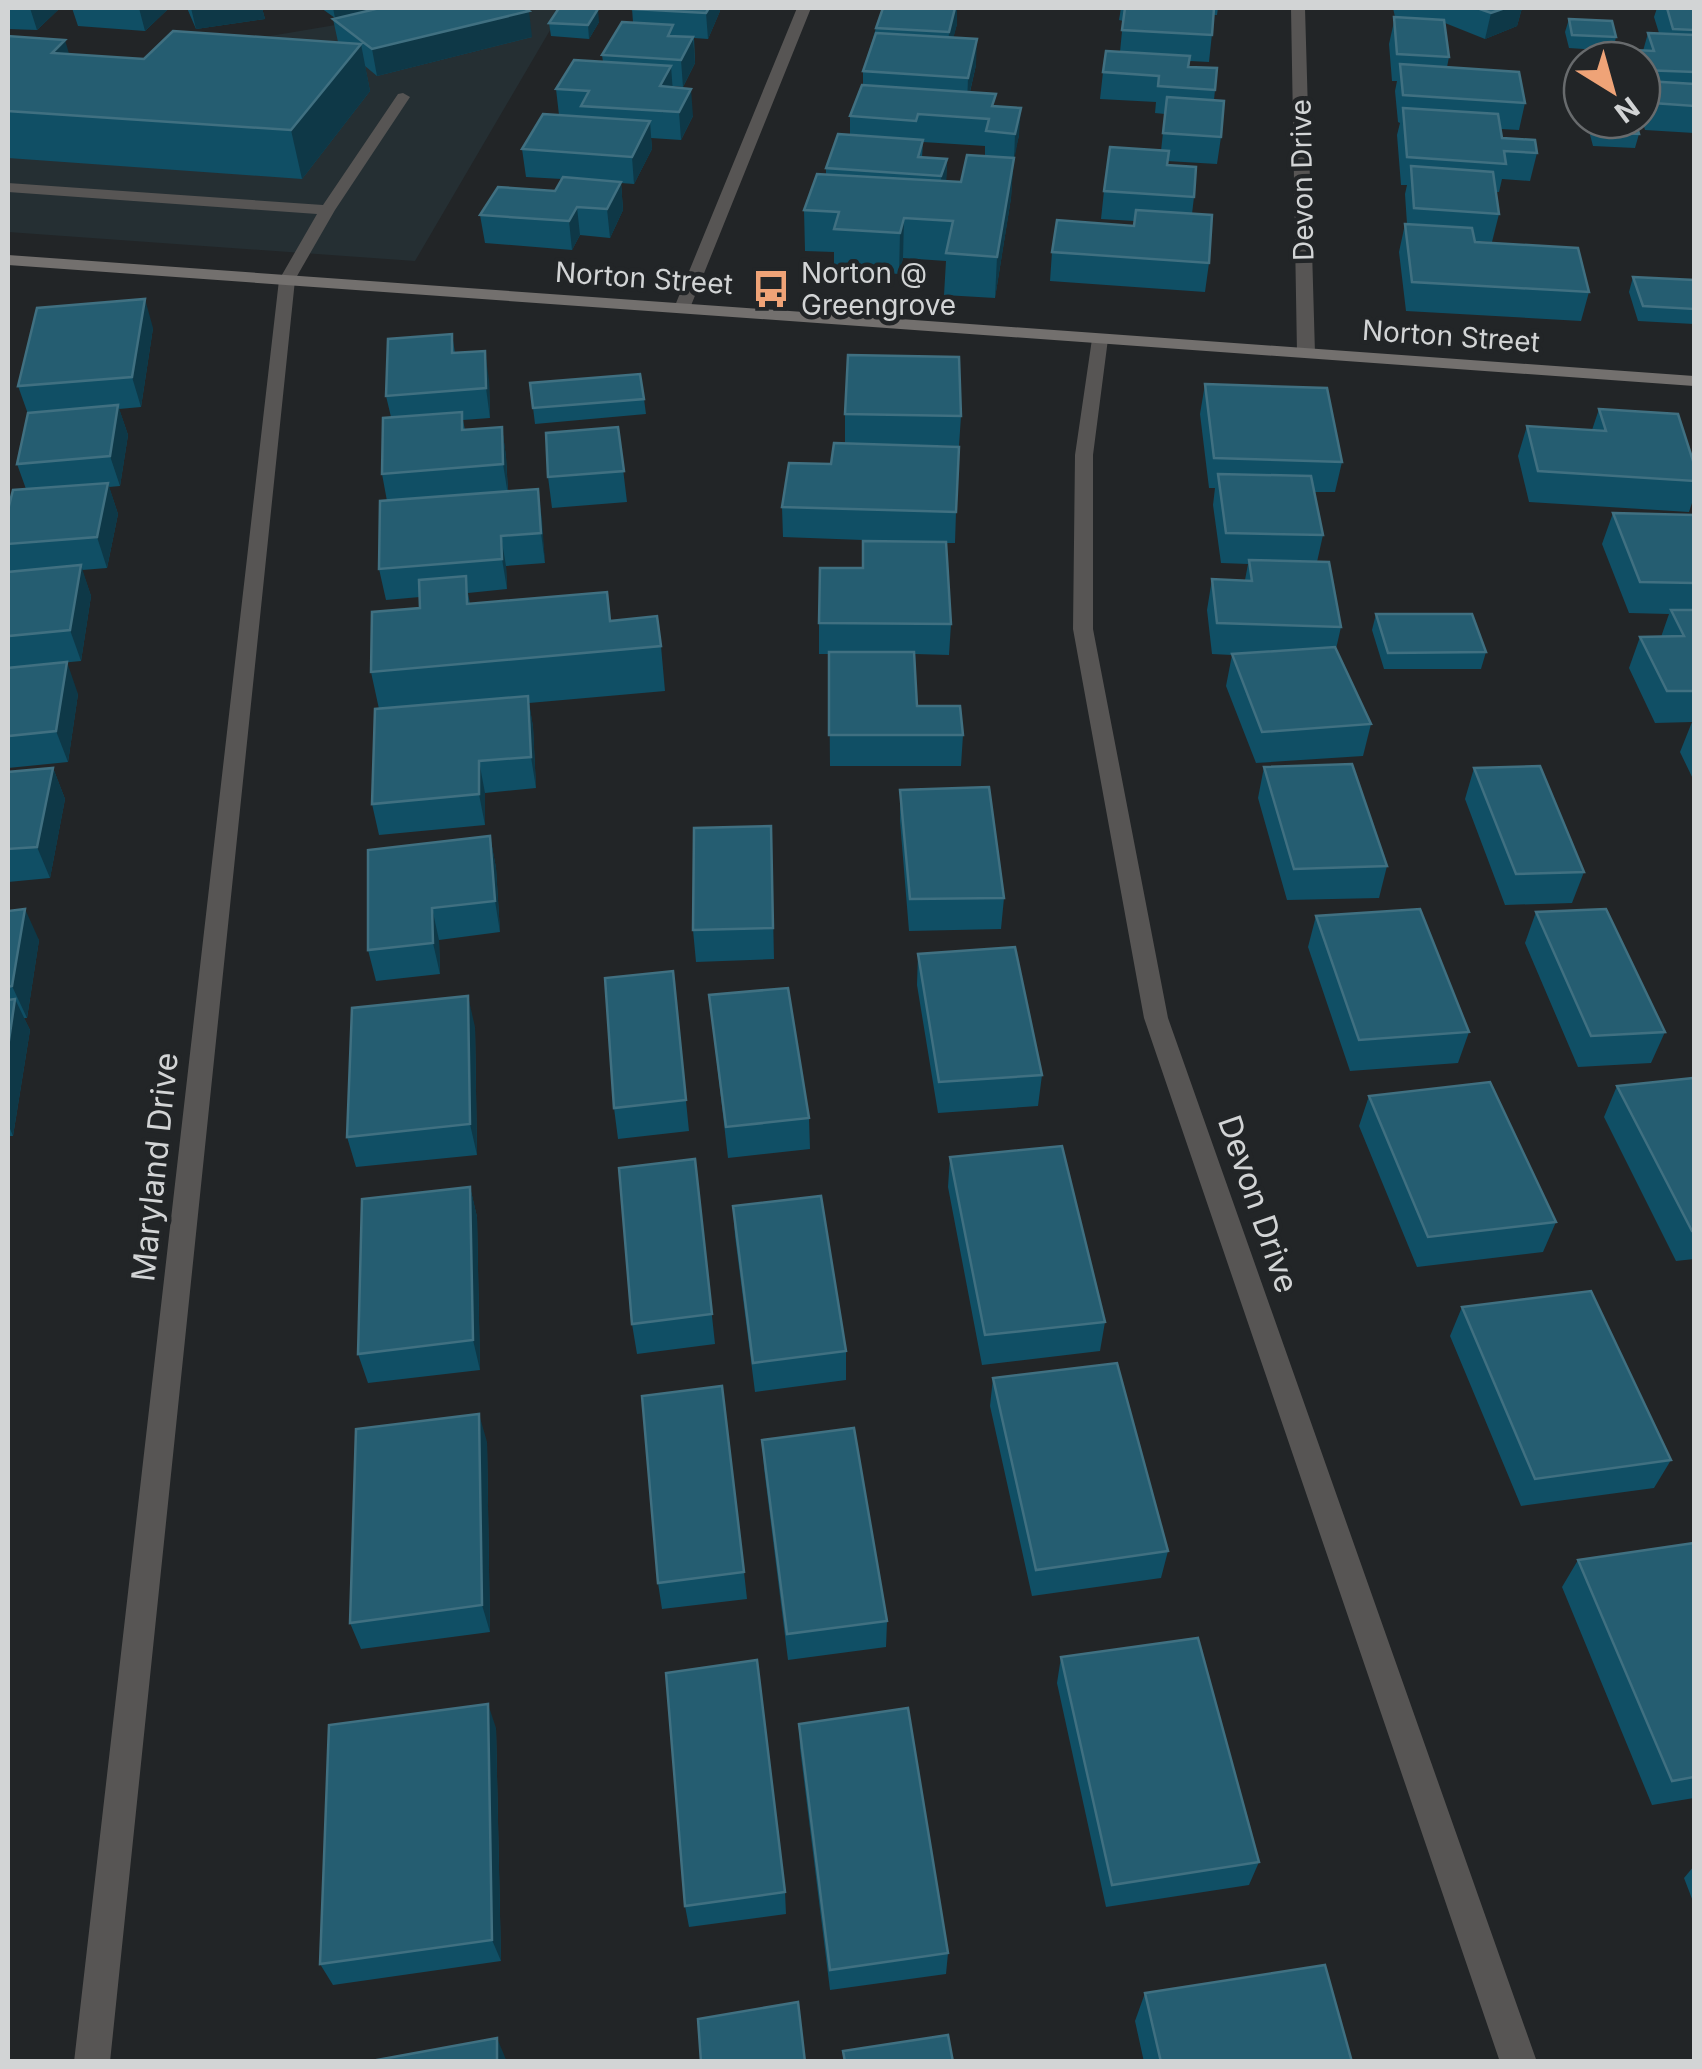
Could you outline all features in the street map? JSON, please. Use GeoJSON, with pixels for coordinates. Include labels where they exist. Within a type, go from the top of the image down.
{"type":"FeatureCollection","features":[{"type":"Feature","properties":{"kind":"street"},"geometry":{"type":"LineString","coordinates":[[682,308],[804,8]]}},
{"type":"Feature","properties":{"kind":"street","name":"Devon Drive"},"geometry":{"type":"LineString","coordinates":[[1298,8],[1306,353]]}},
{"type":"Feature","properties":{"kind":"street"},"geometry":{"type":"LineString","coordinates":[[287,280],[327,210],[403,97]]}},
{"type":"Feature","properties":{"kind":"street"},"geometry":{"type":"LineString","coordinates":[[8,188],[327,210]]}},
{"type":"Feature","properties":{"kind":"street","name":"Norton Street"},"geometry":{"type":"LineString","coordinates":[[8,260],[1694,381]]}},
{"type":"Feature","properties":{"kind":"street","name":"Maryland Drive"},"geometry":{"type":"LineString","coordinates":[[92,2062],[287,280]]}},
{"type":"Feature","properties":{"kind":"street","name":"Devon Drive"},"geometry":{"type":"LineString","coordinates":[[1100,338],[1084,454],[1083,628],[1156,1018],[1519,2062]]}},
{"type":"Feature","properties":{"kind":"shaded area"},"geometry":{"type":"Polygon","coordinates":[[[436,8],[563,8],[415,261],[8,232],[8,50],[210,64],[228,43],[436,8]]]}},
{"type":"Feature","properties":{"kind":"building"},"geometry":{"type":"Polygon","coordinates":[[[380,8],[529,11],[372,49],[333,19],[380,8]]]}},
{"type":"Feature","properties":{"kind":"building"},"geometry":{"type":"Polygon","coordinates":[[[559,8],[598,9],[588,25],[549,23],[559,8]]]}},
{"type":"Feature","properties":{"kind":"building"},"geometry":{"type":"Polygon","coordinates":[[[633,8],[709,8],[706,13],[633,8]]]}},
{"type":"Feature","properties":{"kind":"building"},"geometry":{"type":"Polygon","coordinates":[[[883,8],[955,8],[949,32],[876,28],[883,8]]]}},
{"type":"Feature","properties":{"kind":"building"},"geometry":{"type":"Polygon","coordinates":[[[1125,8],[1214,8],[1212,35],[1122,30],[1125,8]]]}},
{"type":"Feature","properties":{"kind":"building"},"geometry":{"type":"Polygon","coordinates":[[[1477,8],[1505,8],[1491,13],[1477,8]]]}},
{"type":"Feature","properties":{"kind":"building"},"geometry":{"type":"Polygon","coordinates":[[[1667,8],[1694,8],[1694,30],[1673,29],[1667,8]]]}},
{"type":"Feature","properties":{"kind":"building"},"geometry":{"type":"Polygon","coordinates":[[[1394,17],[1444,20],[1449,57],[1397,54],[1394,17]]]}},
{"type":"Feature","properties":{"kind":"building"},"geometry":{"type":"Polygon","coordinates":[[[1569,19],[1612,21],[1616,37],[1572,35],[1569,19]]]}},
{"type":"Feature","properties":{"kind":"building"},"geometry":{"type":"Polygon","coordinates":[[[622,22],[673,25],[668,36],[693,37],[681,60],[602,55],[622,22]]]}},
{"type":"Feature","properties":{"kind":"building"},"geometry":{"type":"Polygon","coordinates":[[[173,31],[361,44],[291,130],[8,111],[8,36],[65,40],[52,53],[144,59],[173,31]]]}},
{"type":"Feature","properties":{"kind":"building"},"geometry":{"type":"Polygon","coordinates":[[[876,33],[977,39],[968,78],[863,71],[876,33]]]}},
{"type":"Feature","properties":{"kind":"building"},"geometry":{"type":"Polygon","coordinates":[[[1648,33],[1694,35],[1694,72],[1662,71],[1662,40],[1650,40],[1648,33]]]}},
{"type":"Feature","properties":{"kind":"building"},"geometry":{"type":"Polygon","coordinates":[[[1106,51],[1190,56],[1188,67],[1217,68],[1215,90],[1158,86],[1159,76],[1103,72],[1106,51]]]}},
{"type":"Feature","properties":{"kind":"building"},"geometry":{"type":"Polygon","coordinates":[[[574,60],[671,66],[660,86],[691,89],[679,112],[581,106],[589,91],[556,89],[574,60]]]}},
{"type":"Feature","properties":{"kind":"building"},"geometry":{"type":"Polygon","coordinates":[[[1400,64],[1519,72],[1525,103],[1403,95],[1400,64]]]}},
{"type":"Feature","properties":{"kind":"building"},"geometry":{"type":"Polygon","coordinates":[[[1662,82],[1694,84],[1694,106],[1662,104],[1662,82]]]}},
{"type":"Feature","properties":{"kind":"building"},"geometry":{"type":"Polygon","coordinates":[[[862,85],[996,94],[992,106],[1021,108],[1015,134],[986,131],[989,119],[918,114],[916,121],[850,116],[862,85]]]}},
{"type":"Feature","properties":{"kind":"building"},"geometry":{"type":"Polygon","coordinates":[[[1167,97],[1224,101],[1221,137],[1163,133],[1167,97]]]}},
{"type":"Feature","properties":{"kind":"building"},"geometry":{"type":"Polygon","coordinates":[[[1403,108],[1498,114],[1502,138],[1535,140],[1537,153],[1504,151],[1506,164],[1407,157],[1403,108]]]}},
{"type":"Feature","properties":{"kind":"building"},"geometry":{"type":"Polygon","coordinates":[[[543,114],[650,121],[632,157],[522,149],[543,114]]]}},
{"type":"Feature","properties":{"kind":"building"},"geometry":{"type":"Polygon","coordinates":[[[838,134],[923,140],[918,157],[947,159],[941,176],[826,168],[838,134]]]}},
{"type":"Feature","properties":{"kind":"building"},"geometry":{"type":"Polygon","coordinates":[[[1110,147],[1169,151],[1167,165],[1196,167],[1194,197],[1104,191],[1110,147]]]}},
{"type":"Feature","properties":{"kind":"building"},"geometry":{"type":"Polygon","coordinates":[[[967,155],[1014,158],[997,257],[946,253],[953,221],[904,218],[900,233],[834,229],[839,212],[804,210],[817,174],[961,182],[967,155]]]}},
{"type":"Feature","properties":{"kind":"building"},"geometry":{"type":"Polygon","coordinates":[[[1411,166],[1493,172],[1499,214],[1414,208],[1411,166]]]}},
{"type":"Feature","properties":{"kind":"building"},"geometry":{"type":"Polygon","coordinates":[[[563,177],[621,182],[607,209],[577,207],[569,221],[480,215],[498,187],[555,191],[563,177]]]}},
{"type":"Feature","properties":{"kind":"building"},"geometry":{"type":"Polygon","coordinates":[[[1136,210],[1212,215],[1209,263],[1052,252],[1057,220],[1134,226],[1136,210]]]}},
{"type":"Feature","properties":{"kind":"building"},"geometry":{"type":"Polygon","coordinates":[[[1405,224],[1472,228],[1475,242],[1578,248],[1589,292],[1412,282],[1405,224]]]}},
{"type":"Feature","properties":{"kind":"building"},"geometry":{"type":"Polygon","coordinates":[[[1633,277],[1694,280],[1694,309],[1643,306],[1633,277]]]}},
{"type":"Feature","properties":{"kind":"building"},"geometry":{"type":"Polygon","coordinates":[[[145,299],[132,377],[18,386],[37,308],[145,299]]]}},
{"type":"Feature","properties":{"kind":"building"},"geometry":{"type":"Polygon","coordinates":[[[452,334],[452,353],[485,351],[486,388],[386,396],[388,339],[452,334]]]}},
{"type":"Feature","properties":{"kind":"building"},"geometry":{"type":"Polygon","coordinates":[[[848,355],[959,357],[961,416],[845,414],[848,355]]]}},
{"type":"Feature","properties":{"kind":"building"},"geometry":{"type":"Polygon","coordinates":[[[640,374],[644,399],[533,408],[530,383],[640,374]]]}},
{"type":"Feature","properties":{"kind":"building"},"geometry":{"type":"Polygon","coordinates":[[[1205,384],[1327,388],[1342,462],[1214,458],[1205,384]]]}},
{"type":"Feature","properties":{"kind":"building"},"geometry":{"type":"Polygon","coordinates":[[[118,405],[110,456],[17,464],[28,413],[118,405]]]}},
{"type":"Feature","properties":{"kind":"building"},"geometry":{"type":"Polygon","coordinates":[[[1599,409],[1678,414],[1694,464],[1694,481],[1538,471],[1527,426],[1606,431],[1599,409]]]}},
{"type":"Feature","properties":{"kind":"building"},"geometry":{"type":"Polygon","coordinates":[[[462,412],[462,430],[502,427],[503,464],[382,474],[383,418],[462,412]]]}},
{"type":"Feature","properties":{"kind":"building"},"geometry":{"type":"Polygon","coordinates":[[[618,427],[624,471],[548,477],[546,433],[618,427]]]}},
{"type":"Feature","properties":{"kind":"building"},"geometry":{"type":"Polygon","coordinates":[[[834,443],[959,447],[956,512],[782,507],[789,463],[831,464],[834,443]]]}},
{"type":"Feature","properties":{"kind":"building"},"geometry":{"type":"Polygon","coordinates":[[[1218,474],[1311,476],[1323,535],[1226,533],[1218,474]]]}},
{"type":"Feature","properties":{"kind":"building"},"geometry":{"type":"Polygon","coordinates":[[[108,483],[97,537],[8,544],[8,510],[13,490],[108,483]]]}},
{"type":"Feature","properties":{"kind":"building"},"geometry":{"type":"Polygon","coordinates":[[[538,489],[541,533],[501,536],[502,559],[379,569],[380,501],[538,489]]]}},
{"type":"Feature","properties":{"kind":"building"},"geometry":{"type":"Polygon","coordinates":[[[1613,513],[1694,515],[1694,583],[1640,582],[1613,513]]]}},
{"type":"Feature","properties":{"kind":"building"},"geometry":{"type":"Polygon","coordinates":[[[863,541],[946,542],[951,624],[819,623],[820,568],[863,568],[863,541]]]}},
{"type":"Feature","properties":{"kind":"building"},"geometry":{"type":"Polygon","coordinates":[[[1249,560],[1329,562],[1341,627],[1217,623],[1212,579],[1252,581],[1249,560]]]}},
{"type":"Feature","properties":{"kind":"building"},"geometry":{"type":"Polygon","coordinates":[[[81,565],[70,630],[8,636],[8,572],[81,565]]]}},
{"type":"Feature","properties":{"kind":"building"},"geometry":{"type":"Polygon","coordinates":[[[466,576],[467,604],[607,592],[610,621],[657,616],[661,646],[371,672],[372,612],[420,608],[419,580],[466,576]]]}},
{"type":"Feature","properties":{"kind":"building"},"geometry":{"type":"Polygon","coordinates":[[[1671,610],[1694,610],[1694,691],[1667,691],[1640,637],[1684,636],[1671,610]]]}},
{"type":"Feature","properties":{"kind":"building"},"geometry":{"type":"Polygon","coordinates":[[[1376,614],[1472,614],[1486,652],[1388,653],[1376,614]]]}},
{"type":"Feature","properties":{"kind":"building"},"geometry":{"type":"Polygon","coordinates":[[[1335,647],[1371,724],[1262,732],[1232,654],[1335,647]]]}},
{"type":"Feature","properties":{"kind":"building"},"geometry":{"type":"Polygon","coordinates":[[[829,652],[914,652],[917,706],[960,706],[963,735],[829,735],[829,652]]]}},
{"type":"Feature","properties":{"kind":"building"},"geometry":{"type":"Polygon","coordinates":[[[67,662],[56,731],[8,736],[8,668],[67,662]]]}},
{"type":"Feature","properties":{"kind":"building"},"geometry":{"type":"Polygon","coordinates":[[[528,696],[531,757],[479,761],[479,794],[372,804],[375,709],[528,696]]]}},
{"type":"Feature","properties":{"kind":"building"},"geometry":{"type":"Polygon","coordinates":[[[1352,764],[1387,866],[1294,869],[1264,767],[1352,764]]]}},
{"type":"Feature","properties":{"kind":"building"},"geometry":{"type":"Polygon","coordinates":[[[1540,766],[1584,872],[1516,874],[1474,768],[1540,766]]]}},
{"type":"Feature","properties":{"kind":"building"},"geometry":{"type":"Polygon","coordinates":[[[53,768],[37,847],[8,849],[8,772],[53,768]]]}},
{"type":"Feature","properties":{"kind":"building"},"geometry":{"type":"Polygon","coordinates":[[[989,787],[1004,898],[910,899],[900,790],[989,787]]]}},
{"type":"Feature","properties":{"kind":"building"},"geometry":{"type":"Polygon","coordinates":[[[771,826],[773,928],[693,930],[694,828],[771,826]]]}},
{"type":"Feature","properties":{"kind":"building"},"geometry":{"type":"Polygon","coordinates":[[[490,836],[495,901],[432,908],[433,943],[368,950],[368,850],[490,836]]]}},
{"type":"Feature","properties":{"kind":"building"},"geometry":{"type":"Polygon","coordinates":[[[25,909],[12,986],[8,987],[8,911],[25,909]]]}},
{"type":"Feature","properties":{"kind":"building"},"geometry":{"type":"Polygon","coordinates":[[[1420,909],[1469,1032],[1359,1040],[1316,916],[1420,909]]]}},
{"type":"Feature","properties":{"kind":"building"},"geometry":{"type":"Polygon","coordinates":[[[1606,909],[1665,1032],[1591,1036],[1536,912],[1606,909]]]}},
{"type":"Feature","properties":{"kind":"building"},"geometry":{"type":"Polygon","coordinates":[[[1015,947],[1042,1075],[939,1082],[918,954],[1015,947]]]}},
{"type":"Feature","properties":{"kind":"building"},"geometry":{"type":"Polygon","coordinates":[[[673,971],[686,1100],[614,1108],[605,978],[673,971]]]}},
{"type":"Feature","properties":{"kind":"building"},"geometry":{"type":"Polygon","coordinates":[[[788,988],[809,1118],[726,1127],[709,995],[788,988]]]}},
{"type":"Feature","properties":{"kind":"building"},"geometry":{"type":"Polygon","coordinates":[[[468,996],[470,1124],[347,1137],[352,1008],[468,996]]]}},
{"type":"Feature","properties":{"kind":"building"},"geometry":{"type":"Polygon","coordinates":[[[15,999],[8,1047],[8,1000],[15,999]]]}},
{"type":"Feature","properties":{"kind":"building"},"geometry":{"type":"Polygon","coordinates":[[[1694,1078],[1694,1231],[1692,1231],[1617,1086],[1694,1078]]]}},
{"type":"Feature","properties":{"kind":"building"},"geometry":{"type":"Polygon","coordinates":[[[1490,1082],[1556,1222],[1428,1237],[1369,1096],[1490,1082]]]}},
{"type":"Feature","properties":{"kind":"building"},"geometry":{"type":"Polygon","coordinates":[[[1062,1146],[1105,1322],[985,1335],[950,1157],[1062,1146]]]}},
{"type":"Feature","properties":{"kind":"building"},"geometry":{"type":"Polygon","coordinates":[[[695,1159],[712,1314],[632,1324],[619,1168],[695,1159]]]}},
{"type":"Feature","properties":{"kind":"building"},"geometry":{"type":"Polygon","coordinates":[[[470,1187],[473,1340],[358,1354],[362,1199],[470,1187]]]}},
{"type":"Feature","properties":{"kind":"building"},"geometry":{"type":"Polygon","coordinates":[[[821,1196],[846,1351],[753,1363],[733,1206],[821,1196]]]}},
{"type":"Feature","properties":{"kind":"building"},"geometry":{"type":"Polygon","coordinates":[[[1591,1291],[1671,1460],[1535,1479],[1462,1307],[1591,1291]]]}},
{"type":"Feature","properties":{"kind":"building"},"geometry":{"type":"Polygon","coordinates":[[[1117,1363],[1168,1551],[1036,1570],[993,1378],[1117,1363]]]}},
{"type":"Feature","properties":{"kind":"building"},"geometry":{"type":"Polygon","coordinates":[[[722,1386],[744,1572],[658,1583],[642,1396],[722,1386]]]}},
{"type":"Feature","properties":{"kind":"building"},"geometry":{"type":"Polygon","coordinates":[[[479,1414],[482,1605],[350,1623],[356,1429],[479,1414]]]}},
{"type":"Feature","properties":{"kind":"building"},"geometry":{"type":"Polygon","coordinates":[[[854,1428],[887,1621],[787,1634],[762,1440],[854,1428]]]}},
{"type":"Feature","properties":{"kind":"building"},"geometry":{"type":"Polygon","coordinates":[[[1694,1543],[1694,1777],[1672,1781],[1578,1560],[1694,1543]]]}},
{"type":"Feature","properties":{"kind":"building"},"geometry":{"type":"Polygon","coordinates":[[[1198,1638],[1259,1862],[1112,1885],[1061,1657],[1198,1638]]]}},
{"type":"Feature","properties":{"kind":"building"},"geometry":{"type":"Polygon","coordinates":[[[757,1660],[785,1892],[685,1906],[666,1673],[757,1660]]]}},
{"type":"Feature","properties":{"kind":"building"},"geometry":{"type":"Polygon","coordinates":[[[488,1704],[492,1940],[320,1964],[329,1725],[488,1704]]]}},
{"type":"Feature","properties":{"kind":"building"},"geometry":{"type":"Polygon","coordinates":[[[908,1708],[948,1953],[830,1970],[799,1724],[908,1708]]]}},
{"type":"Feature","properties":{"kind":"building"},"geometry":{"type":"Polygon","coordinates":[[[1325,1965],[1352,2062],[1161,2062],[1145,1993],[1325,1965]]]}},
{"type":"Feature","properties":{"kind":"building"},"geometry":{"type":"Polygon","coordinates":[[[798,2002],[805,2062],[701,2062],[698,2019],[798,2002]]]}},
{"type":"Feature","properties":{"kind":"building"},"geometry":{"type":"Polygon","coordinates":[[[948,2035],[953,2062],[845,2062],[843,2051],[948,2035]]]}},
{"type":"Feature","properties":{"kind":"building"},"geometry":{"type":"Polygon","coordinates":[[[497,2038],[497,2062],[366,2062],[497,2038]]]}},
{"type":"Feature","properties":{"kind":"place","name":"Norton @ Greengrove"},"geometry":{"type":"Point","coordinates":[771,289]}}]}
